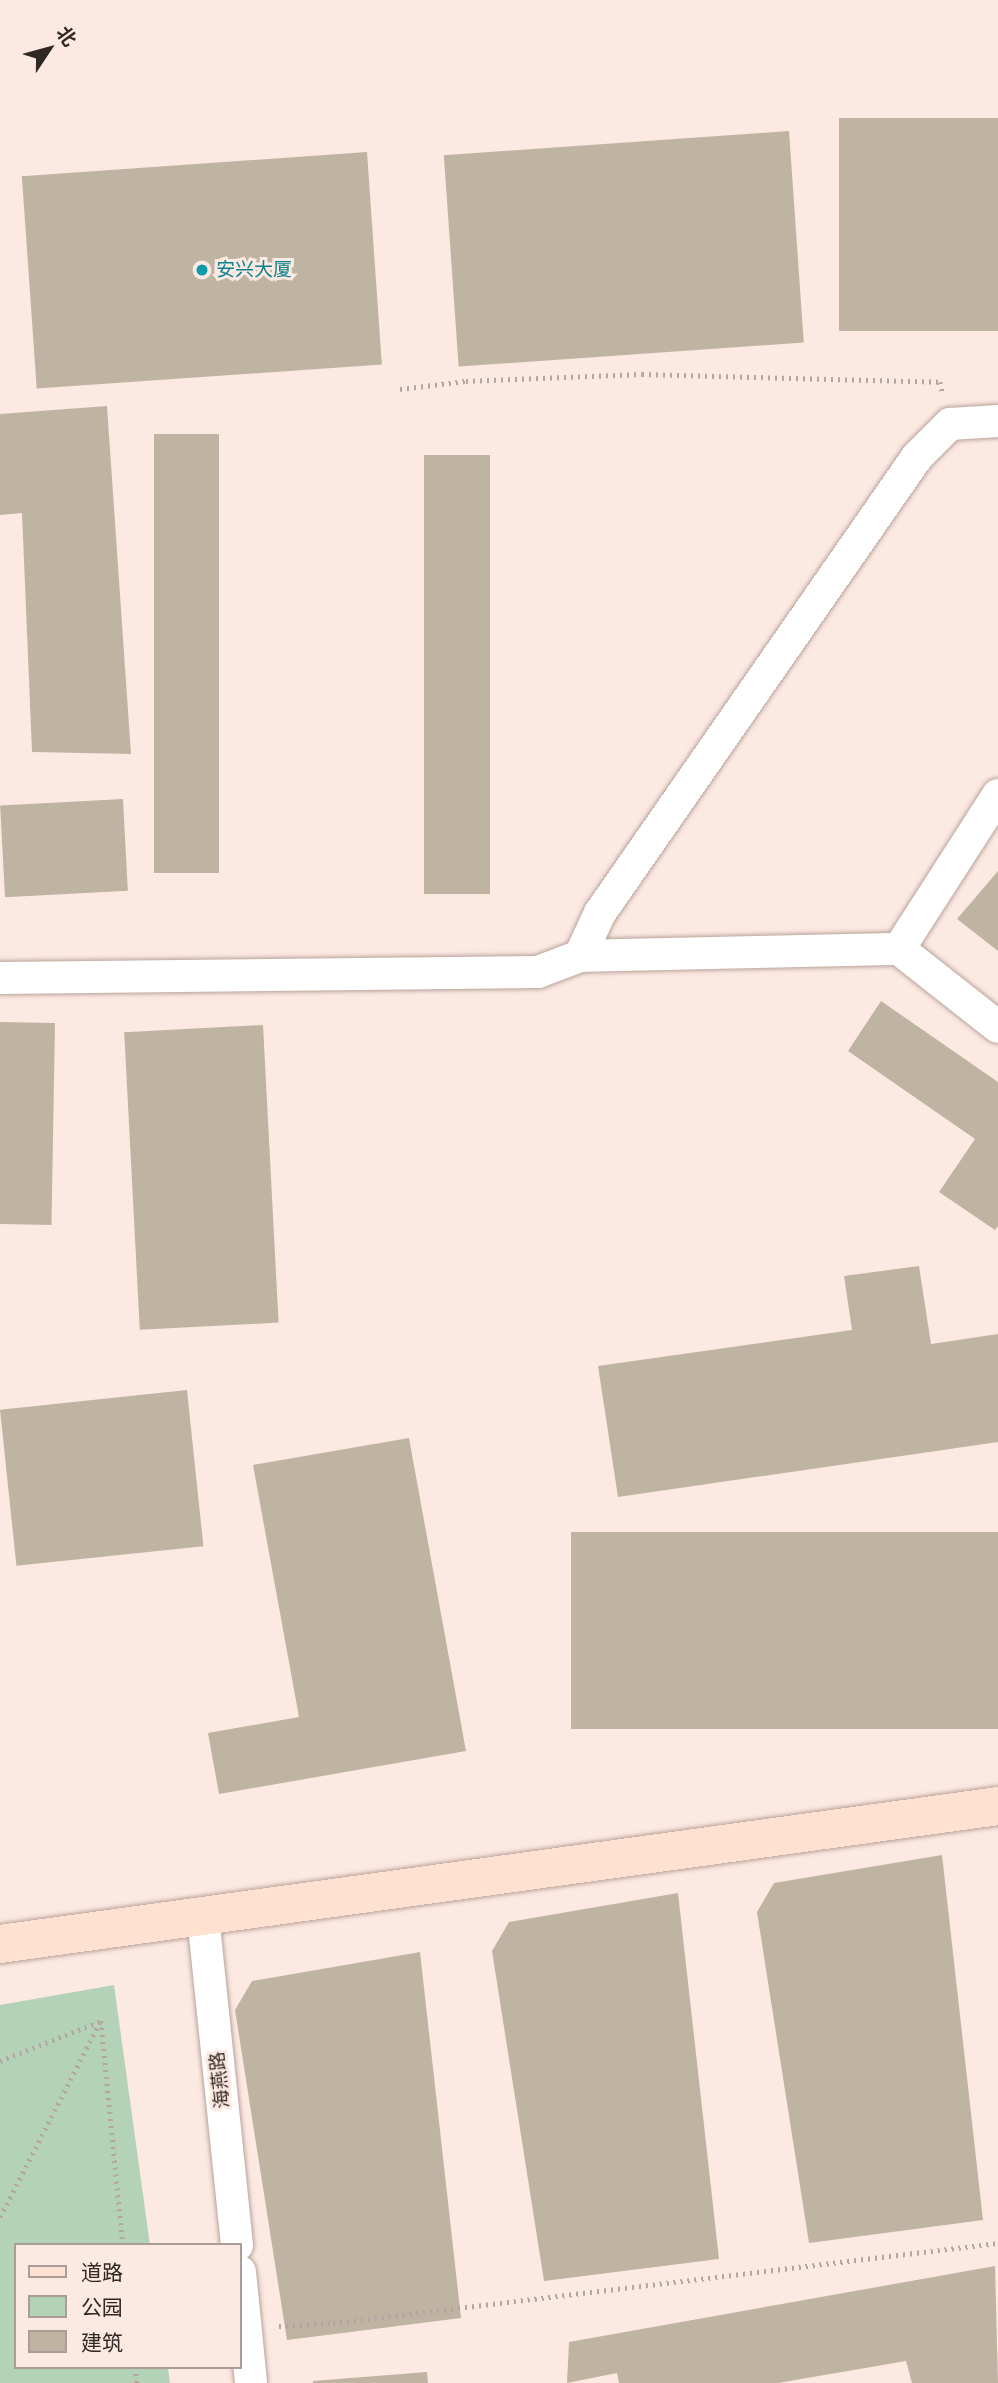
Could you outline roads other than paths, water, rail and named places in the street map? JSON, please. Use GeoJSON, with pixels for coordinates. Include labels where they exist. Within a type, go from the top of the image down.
{"type":"FeatureCollection","features":[{"type":"Feature","properties":{"kind":"street"},"geometry":{"type":"LineString","coordinates":[[579,956],[600,913],[909,468],[950,424],[998,421]]}},
{"type":"Feature","properties":{"kind":"street"},"geometry":{"type":"LineString","coordinates":[[899,949],[998,795]]}},
{"type":"Feature","properties":{"kind":"street"},"geometry":{"type":"LineString","coordinates":[[0,978],[538,972],[579,956],[899,949],[998,1027]]}},
{"type":"Feature","properties":{"kind":"street"},"geometry":{"type":"LineString","coordinates":[[0,1944],[998,1806]]}},
{"type":"Feature","properties":{"kind":"street","name":"海燕路"},"geometry":{"type":"LineString","coordinates":[[202,1916],[237,2243]]}},
{"type":"Feature","properties":{"kind":"street"},"geometry":{"type":"LineString","coordinates":[[242,2291],[251,2383]]}},
{"type":"Feature","properties":{"kind":"place","name":"安兴大厦"},"geometry":{"type":"Point","coordinates":[202,270]}}]}
